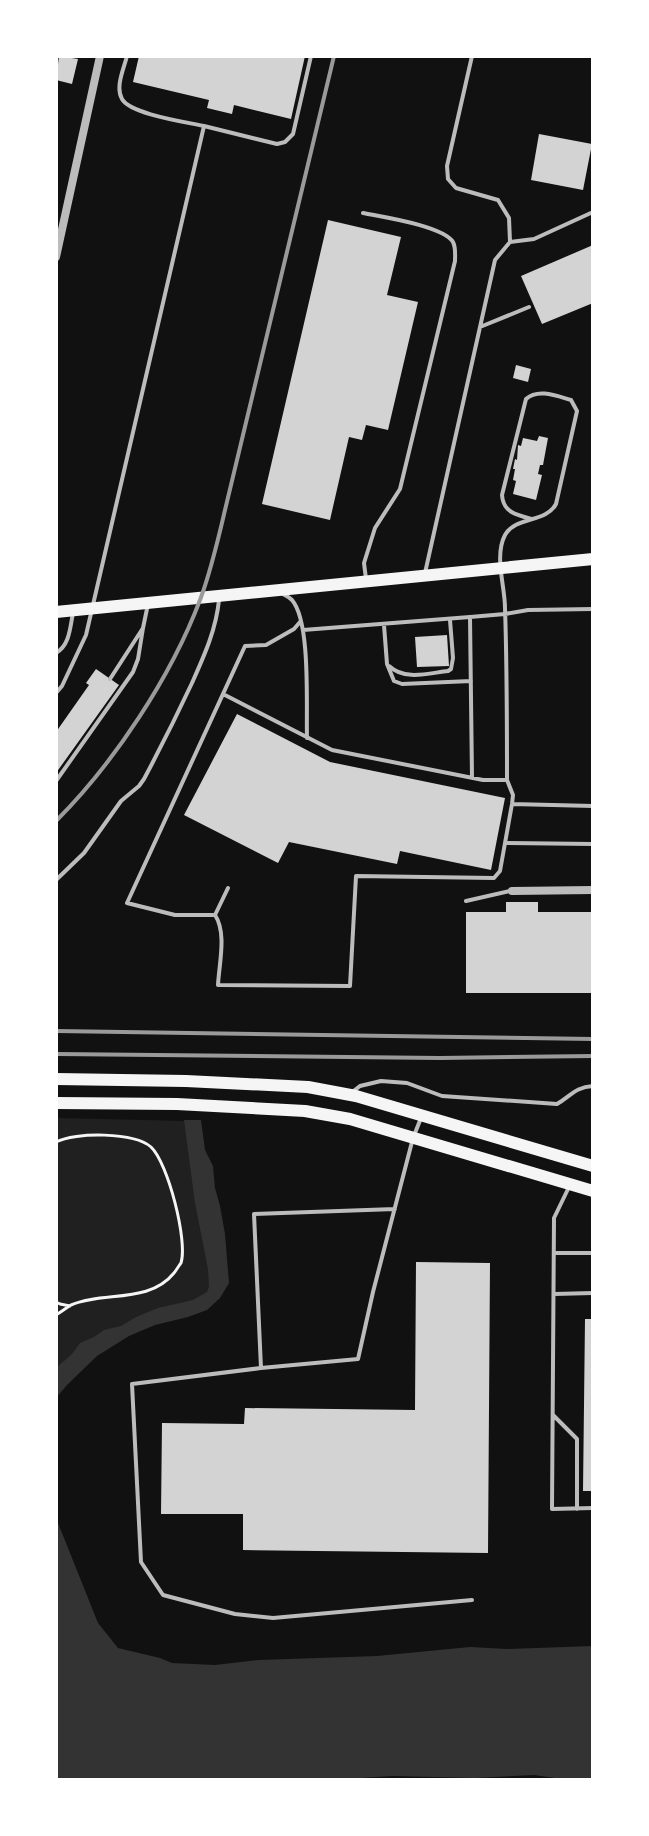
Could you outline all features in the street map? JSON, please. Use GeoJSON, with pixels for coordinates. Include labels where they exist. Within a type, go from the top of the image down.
{"type":"FeatureCollection","features":[{"type":"Feature","properties":{"kind":"main road"},"geometry":{"type":"LineString","coordinates":[[56,612],[593,559]]}},
{"type":"Feature","properties":{"kind":"main road"},"geometry":{"type":"LineString","coordinates":[[56,1079],[308,1087],[349,1094],[593,1166]]}},
{"type":"Feature","properties":{"kind":"main road"},"geometry":{"type":"LineString","coordinates":[[56,1103],[177,1104],[305,1111],[350,1119],[593,1191]]}},
{"type":"Feature","properties":{"kind":"street"},"geometry":{"type":"LineString","coordinates":[[56,257],[100,56]]}},
{"type":"Feature","properties":{"kind":"street"},"geometry":{"type":"LineString","coordinates":[[512,891],[593,890]]}},
{"type":"Feature","properties":{"kind":"lane"},"geometry":{"type":"LineString","coordinates":[[127,56],[119,87],[121,98],[128,106],[277,144],[285,142],[293,134],[311,56]]}},
{"type":"Feature","properties":{"kind":"lane"},"geometry":{"type":"LineString","coordinates":[[424,576],[495,260],[510,242],[509,218],[498,200],[456,188],[448,179],[447,166],[472,56]]}},
{"type":"Feature","properties":{"kind":"lane"},"geometry":{"type":"LineString","coordinates":[[56,693],[86,635],[204,126]]}},
{"type":"Feature","properties":{"kind":"lane"},"geometry":{"type":"LineString","coordinates":[[510,242],[534,239],[593,212]]}},
{"type":"Feature","properties":{"kind":"lane"},"geometry":{"type":"LineString","coordinates":[[363,213],[439,230],[456,249],[400,489],[375,528],[364,563],[366,581]]}},
{"type":"Feature","properties":{"kind":"lane"},"geometry":{"type":"LineString","coordinates":[[480,327],[529,307]]}},
{"type":"Feature","properties":{"kind":"lane"},"geometry":{"type":"LineString","coordinates":[[215,915],[220,922],[218,985],[350,986],[356,876],[494,878],[500,871],[513,795],[507,780],[505,614],[500,553],[506,533],[523,522],[532,519],[552,512],[577,411],[571,400],[540,393],[529,395],[524,403],[502,495],[508,510],[532,519]]}},
{"type":"Feature","properties":{"kind":"lane"},"geometry":{"type":"LineString","coordinates":[[272,592],[291,599],[297,608],[306,639],[307,738]]}},
{"type":"Feature","properties":{"kind":"lane"},"geometry":{"type":"LineString","coordinates":[[56,880],[84,853],[121,801],[144,779],[206,651],[217,620],[219,597]]}},
{"type":"Feature","properties":{"kind":"lane"},"geometry":{"type":"LineString","coordinates":[[56,781],[133,672],[148,604]]}},
{"type":"Feature","properties":{"kind":"lane"},"geometry":{"type":"LineString","coordinates":[[303,630],[528,610],[593,609]]}},
{"type":"Feature","properties":{"kind":"lane"},"geometry":{"type":"LineString","coordinates":[[56,653],[62,650],[69,636],[74,610]]}},
{"type":"Feature","properties":{"kind":"lane"},"geometry":{"type":"LineString","coordinates":[[470,617],[472,778]]}},
{"type":"Feature","properties":{"kind":"lane"},"geometry":{"type":"LineString","coordinates":[[387,664],[397,673],[405,675],[448,671],[453,666],[450,619]]}},
{"type":"Feature","properties":{"kind":"lane"},"geometry":{"type":"LineString","coordinates":[[215,915],[175,915],[127,903],[245,646],[266,645],[294,629],[300,622]]}},
{"type":"Feature","properties":{"kind":"lane"},"geometry":{"type":"LineString","coordinates":[[384,625],[387,664],[397,683],[471,681]]}},
{"type":"Feature","properties":{"kind":"lane"},"geometry":{"type":"LineString","coordinates":[[110,679],[143,628]]}},
{"type":"Feature","properties":{"kind":"lane"},"geometry":{"type":"LineString","coordinates":[[223,694],[332,750],[483,780],[507,780]]}},
{"type":"Feature","properties":{"kind":"lane"},"geometry":{"type":"LineString","coordinates":[[512,804],[593,806]]}},
{"type":"Feature","properties":{"kind":"lane"},"geometry":{"type":"LineString","coordinates":[[505,843],[593,844]]}},
{"type":"Feature","properties":{"kind":"lane"},"geometry":{"type":"LineString","coordinates":[[215,915],[228,888]]}},
{"type":"Feature","properties":{"kind":"lane"},"geometry":{"type":"LineString","coordinates":[[466,901],[512,891]]}},
{"type":"Feature","properties":{"kind":"lane"},"geometry":{"type":"LineString","coordinates":[[349,1094],[360,1086],[381,1081],[407,1083],[442,1096],[557,1104],[574,1091],[593,1086]]}},
{"type":"Feature","properties":{"kind":"lane"},"geometry":{"type":"LineString","coordinates":[[422,1116],[413,1138],[358,1359],[132,1384],[141,1562],[163,1595],[235,1614],[273,1618],[472,1600]]}},
{"type":"Feature","properties":{"kind":"lane"},"geometry":{"type":"LineString","coordinates":[[570,1185],[554,1218],[552,1509],[593,1508]]}},
{"type":"Feature","properties":{"kind":"lane"},"geometry":{"type":"LineString","coordinates":[[261,1368],[254,1214],[395,1209]]}},
{"type":"Feature","properties":{"kind":"lane"},"geometry":{"type":"LineString","coordinates":[[554,1253],[593,1253]]}},
{"type":"Feature","properties":{"kind":"lane"},"geometry":{"type":"LineString","coordinates":[[554,1294],[593,1293]]}},
{"type":"Feature","properties":{"kind":"lane"},"geometry":{"type":"LineString","coordinates":[[553,1415],[577,1439],[577,1509]]}},
{"type":"Feature","properties":{"kind":"path"},"geometry":{"type":"LineString","coordinates":[[56,1142],[77,1136],[121,1136],[150,1146],[162,1162],[168,1178],[181,1241],[180,1264],[166,1281],[154,1289],[85,1301],[56,1315]]}},
{"type":"Feature","properties":{"kind":"path"},"geometry":{"type":"LineString","coordinates":[[56,1302],[70,1306]]}},
{"type":"Feature","properties":{"kind":"shaded area"},"geometry":{"type":"Polygon","coordinates":[[[56,1118],[187,1121],[213,1296],[156,1312],[56,1375],[56,1118]]]}},
{"type":"Feature","properties":{"kind":"shaded area"},"geometry":{"type":"Polygon","coordinates":[[[184,1120],[201,1120],[225,1234],[229,1283],[220,1298],[207,1310],[155,1325],[129,1336],[97,1356],[56,1398],[56,1368],[80,1343],[158,1308],[193,1300],[207,1292],[208,1269],[184,1120]]]}},
{"type":"Feature","properties":{"kind":"shaded area"},"geometry":{"type":"Polygon","coordinates":[[[56,1518],[98,1623],[118,1648],[172,1663],[215,1665],[259,1660],[377,1656],[470,1647],[593,1646],[593,1780],[534,1775],[326,1780],[56,1780],[56,1518]]]}},
{"type":"Feature","properties":{"kind":"building"},"geometry":{"type":"Polygon","coordinates":[[[59,56],[78,59],[72,84],[56,80],[59,56]]]}},
{"type":"Feature","properties":{"kind":"building"},"geometry":{"type":"Polygon","coordinates":[[[139,56],[305,56],[291,119],[234,105],[232,114],[207,108],[209,100],[133,82],[139,56]]]}},
{"type":"Feature","properties":{"kind":"building"},"geometry":{"type":"Polygon","coordinates":[[[539,134],[592,144],[583,190],[531,180],[539,134]]]}},
{"type":"Feature","properties":{"kind":"building"},"geometry":{"type":"Polygon","coordinates":[[[328,220],[401,237],[387,295],[418,302],[388,430],[366,425],[362,440],[349,437],[330,520],[262,504],[328,220]]]}},
{"type":"Feature","properties":{"kind":"building"},"geometry":{"type":"Polygon","coordinates":[[[593,245],[593,303],[542,324],[521,276],[593,245]]]}},
{"type":"Feature","properties":{"kind":"building"},"geometry":{"type":"Polygon","coordinates":[[[516,365],[531,369],[528,382],[513,378],[516,365]]]}},
{"type":"Feature","properties":{"kind":"building"},"geometry":{"type":"Polygon","coordinates":[[[539,436],[548,438],[543,465],[540,465],[538,474],[542,475],[536,500],[513,494],[516,481],[513,480],[513,469],[518,445],[521,446],[523,438],[537,441],[539,436]]]}},
{"type":"Feature","properties":{"kind":"building"},"geometry":{"type":"Polygon","coordinates":[[[447,635],[449,666],[417,667],[415,637],[447,635]]]}},
{"type":"Feature","properties":{"kind":"building"},"geometry":{"type":"Polygon","coordinates":[[[96,669],[119,685],[56,773],[56,732],[89,685],[86,683],[96,669]]]}},
{"type":"Feature","properties":{"kind":"building"},"geometry":{"type":"Polygon","coordinates":[[[237,714],[330,762],[505,798],[491,870],[400,851],[397,864],[289,842],[278,863],[184,815],[237,714]]]}},
{"type":"Feature","properties":{"kind":"building"},"geometry":{"type":"Polygon","coordinates":[[[506,902],[538,902],[538,912],[593,912],[593,993],[466,993],[466,912],[506,912],[506,902]]]}},
{"type":"Feature","properties":{"kind":"building"},"geometry":{"type":"Polygon","coordinates":[[[416,1262],[490,1263],[488,1553],[243,1550],[243,1514],[161,1514],[162,1423],[244,1424],[245,1408],[415,1410],[416,1262]]]}},
{"type":"Feature","properties":{"kind":"building"},"geometry":{"type":"Polygon","coordinates":[[[585,1319],[593,1319],[593,1491],[583,1491],[585,1319]]]}},
{"type":"Feature","properties":{"kind":"railway"},"geometry":{"type":"LineString","coordinates":[[56,821],[99,773],[139,718],[188,629],[208,578],[334,56]]}},
{"type":"Feature","properties":{"kind":"railway"},"geometry":{"type":"LineString","coordinates":[[56,1031],[593,1039]]}},
{"type":"Feature","properties":{"kind":"railway"},"geometry":{"type":"LineString","coordinates":[[56,1054],[440,1058],[593,1056]]}}]}
